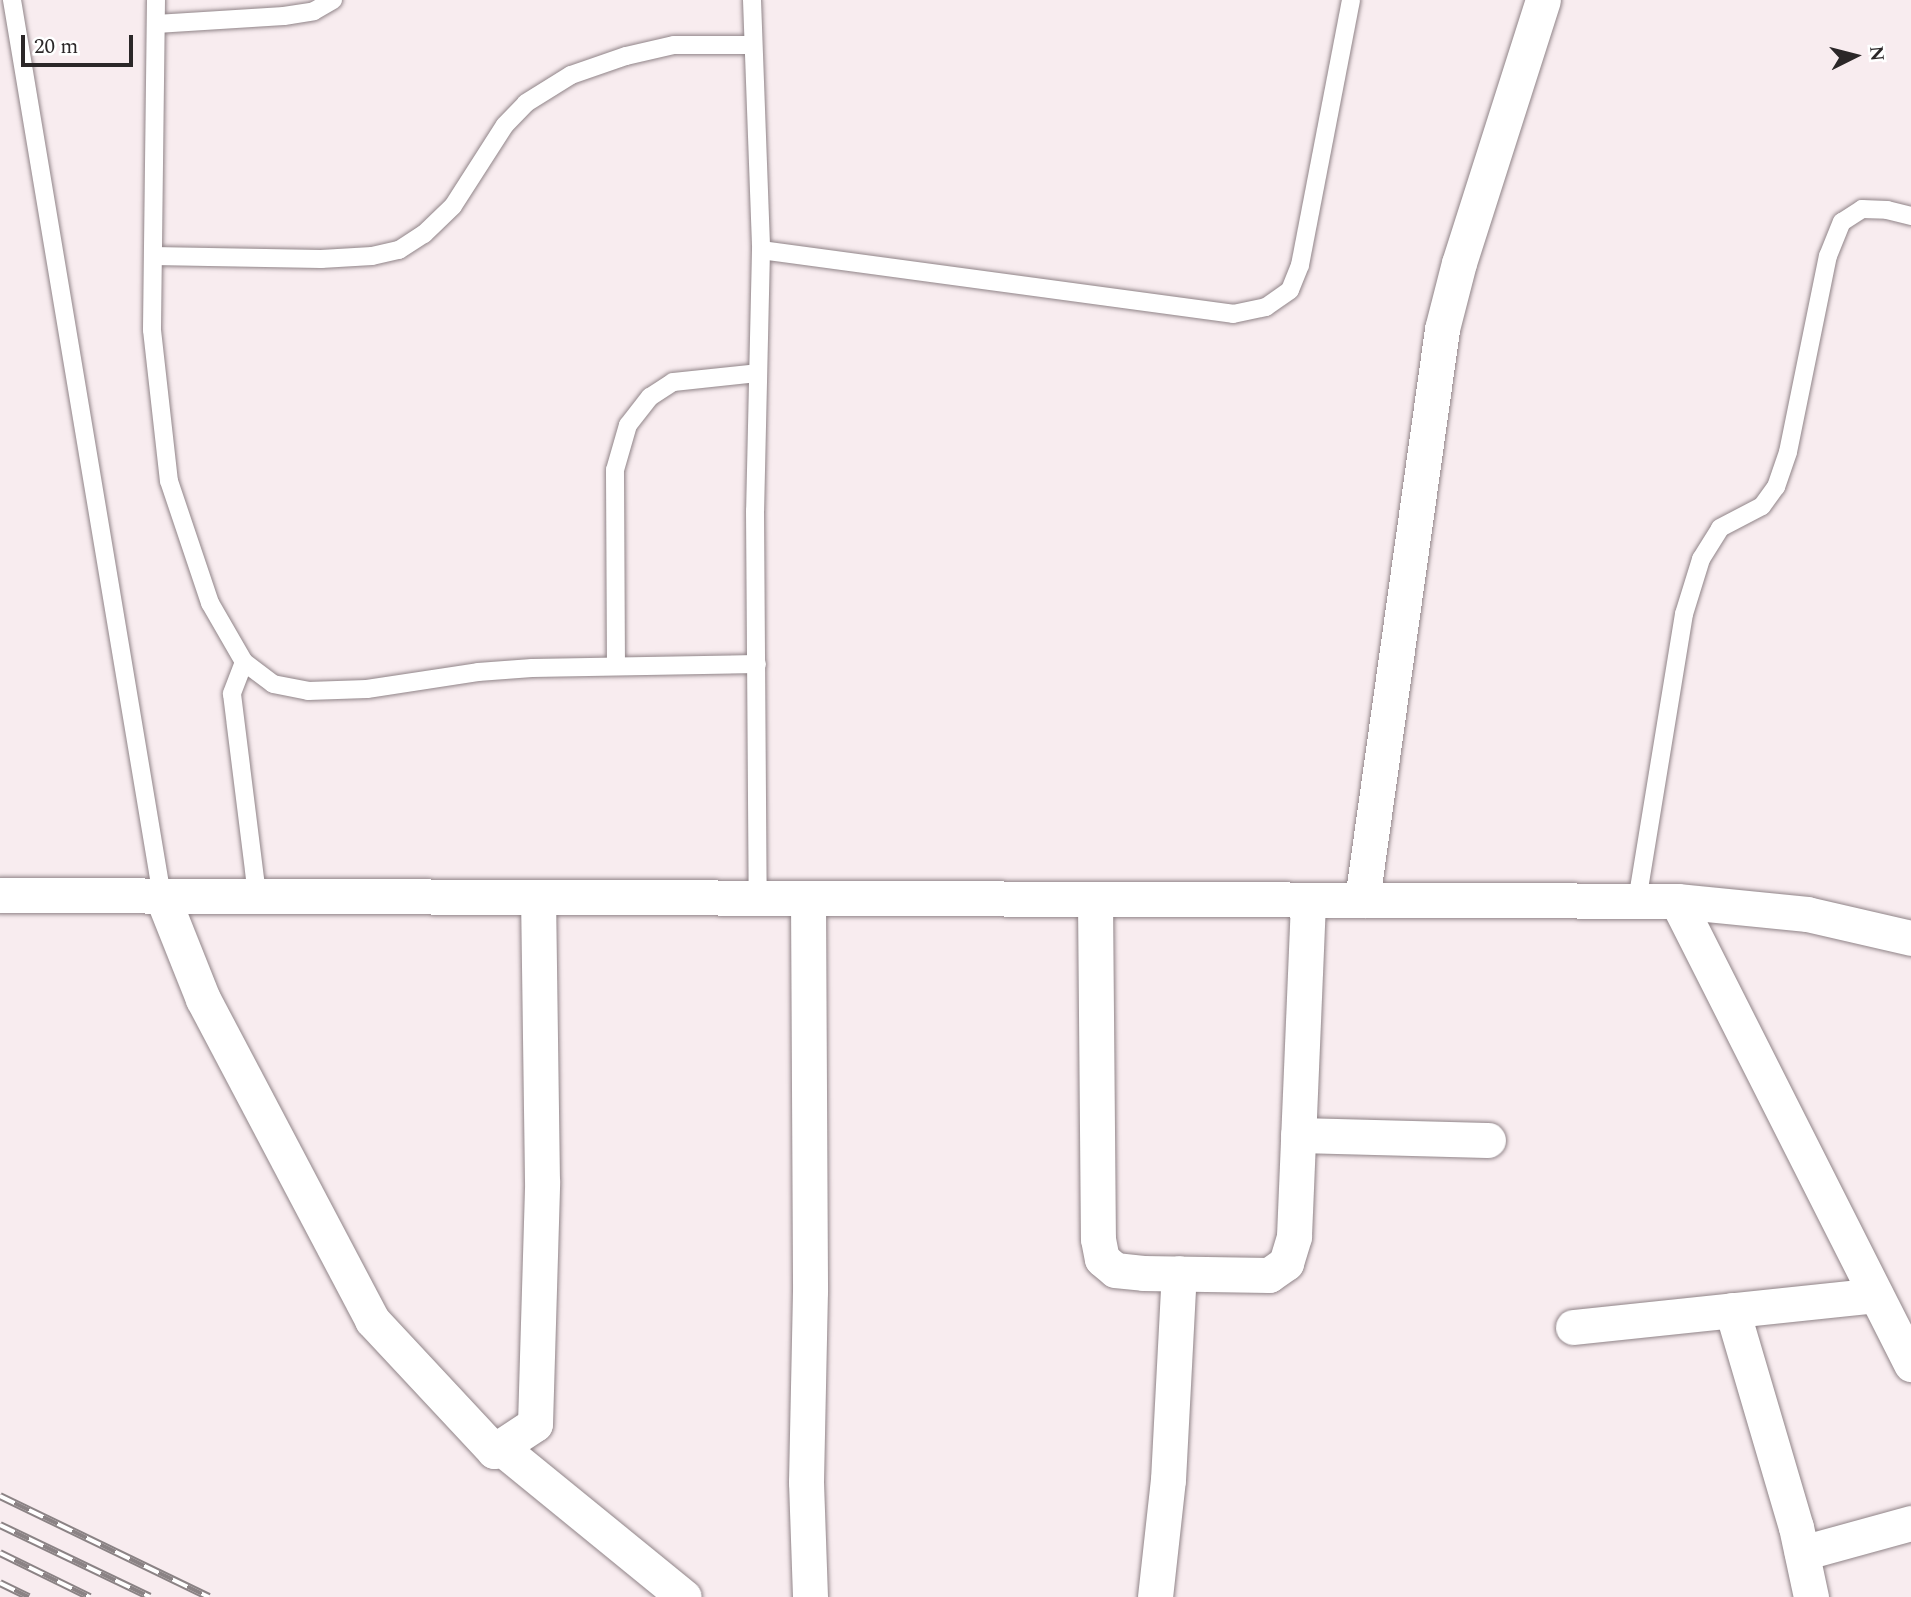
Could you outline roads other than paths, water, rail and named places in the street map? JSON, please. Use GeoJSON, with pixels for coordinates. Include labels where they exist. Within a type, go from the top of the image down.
{"type":"FeatureCollection","features":[{"type":"Feature","properties":{"kind":"street"},"geometry":{"type":"LineString","coordinates":[[1362,900],[1442,329],[1459,263],[1543,0]]}},
{"type":"Feature","properties":{"kind":"street"},"geometry":{"type":"LineString","coordinates":[[0,895],[1677,901],[1807,914],[1911,938]]}},
{"type":"Feature","properties":{"kind":"street"},"geometry":{"type":"LineString","coordinates":[[162,896],[203,999],[372,1320],[494,1451],[535,1424],[542,1181],[538,898]]}},
{"type":"Feature","properties":{"kind":"street"},"geometry":{"type":"LineString","coordinates":[[808,898],[810,1291],[806,1482],[810,1597]]}},
{"type":"Feature","properties":{"kind":"street"},"geometry":{"type":"LineString","coordinates":[[1095,900],[1098,1239],[1102,1259],[1115,1270],[1269,1275],[1286,1263],[1294,1236],[1308,900]]}},
{"type":"Feature","properties":{"kind":"street"},"geometry":{"type":"LineString","coordinates":[[1677,901],[1875,1295],[1911,1361]]}},
{"type":"Feature","properties":{"kind":"street"},"geometry":{"type":"LineString","coordinates":[[1298,1135],[1488,1140]]}},
{"type":"Feature","properties":{"kind":"street"},"geometry":{"type":"LineString","coordinates":[[1155,1597],[1168,1480],[1179,1273]]}},
{"type":"Feature","properties":{"kind":"street"},"geometry":{"type":"LineString","coordinates":[[1573,1327],[1875,1295]]}},
{"type":"Feature","properties":{"kind":"street"},"geometry":{"type":"LineString","coordinates":[[1732,1310],[1802,1553],[1811,1597]]}},
{"type":"Feature","properties":{"kind":"street"},"geometry":{"type":"LineString","coordinates":[[500,1447],[684,1597]]}},
{"type":"Feature","properties":{"kind":"street"},"geometry":{"type":"LineString","coordinates":[[1802,1553],[1911,1523]]}},
{"type":"Feature","properties":{"kind":"lane"},"geometry":{"type":"LineString","coordinates":[[12,0],[162,896]]}},
{"type":"Feature","properties":{"kind":"lane"},"geometry":{"type":"LineString","coordinates":[[156,0],[152,330],[169,481],[210,603],[244,662],[273,684],[308,691],[367,689],[478,672],[757,664]]}},
{"type":"Feature","properties":{"kind":"lane"},"geometry":{"type":"LineString","coordinates":[[156,24],[284,16],[314,11],[333,0]]}},
{"type":"Feature","properties":{"kind":"lane"},"geometry":{"type":"LineString","coordinates":[[752,0],[761,250],[758,373],[758,898]]}},
{"type":"Feature","properties":{"kind":"lane"},"geometry":{"type":"LineString","coordinates":[[761,250],[1233,314],[1266,307],[1290,290],[1300,265],[1351,0]]}},
{"type":"Feature","properties":{"kind":"lane"},"geometry":{"type":"LineString","coordinates":[[153,256],[321,259],[372,256],[399,250],[424,234],[453,206],[505,125],[526,103],[571,75],[626,55],[674,45],[753,45]]}},
{"type":"Feature","properties":{"kind":"lane"},"geometry":{"type":"LineString","coordinates":[[1637,901],[1684,614],[1701,559],[1720,528],[1762,506],[1776,487],[1788,452],[1828,256],[1842,222],[1862,209],[1887,209],[1911,216]]}},
{"type":"Feature","properties":{"kind":"lane"},"geometry":{"type":"LineString","coordinates":[[617,666],[615,470],[628,425],[650,397],[673,382],[758,373]]}},
{"type":"Feature","properties":{"kind":"lane"},"geometry":{"type":"LineString","coordinates":[[244,662],[232,694],[257,896]]}},
{"type":"Feature","properties":{"kind":"railway"},"geometry":{"type":"LineString","coordinates":[[0,1496],[209,1597]]}},
{"type":"Feature","properties":{"kind":"railway"},"geometry":{"type":"LineString","coordinates":[[0,1525],[150,1597]]}},
{"type":"Feature","properties":{"kind":"railway"},"geometry":{"type":"LineString","coordinates":[[0,1553],[90,1597]]}},
{"type":"Feature","properties":{"kind":"railway"},"geometry":{"type":"LineString","coordinates":[[0,1583],[29,1597]]}}]}
